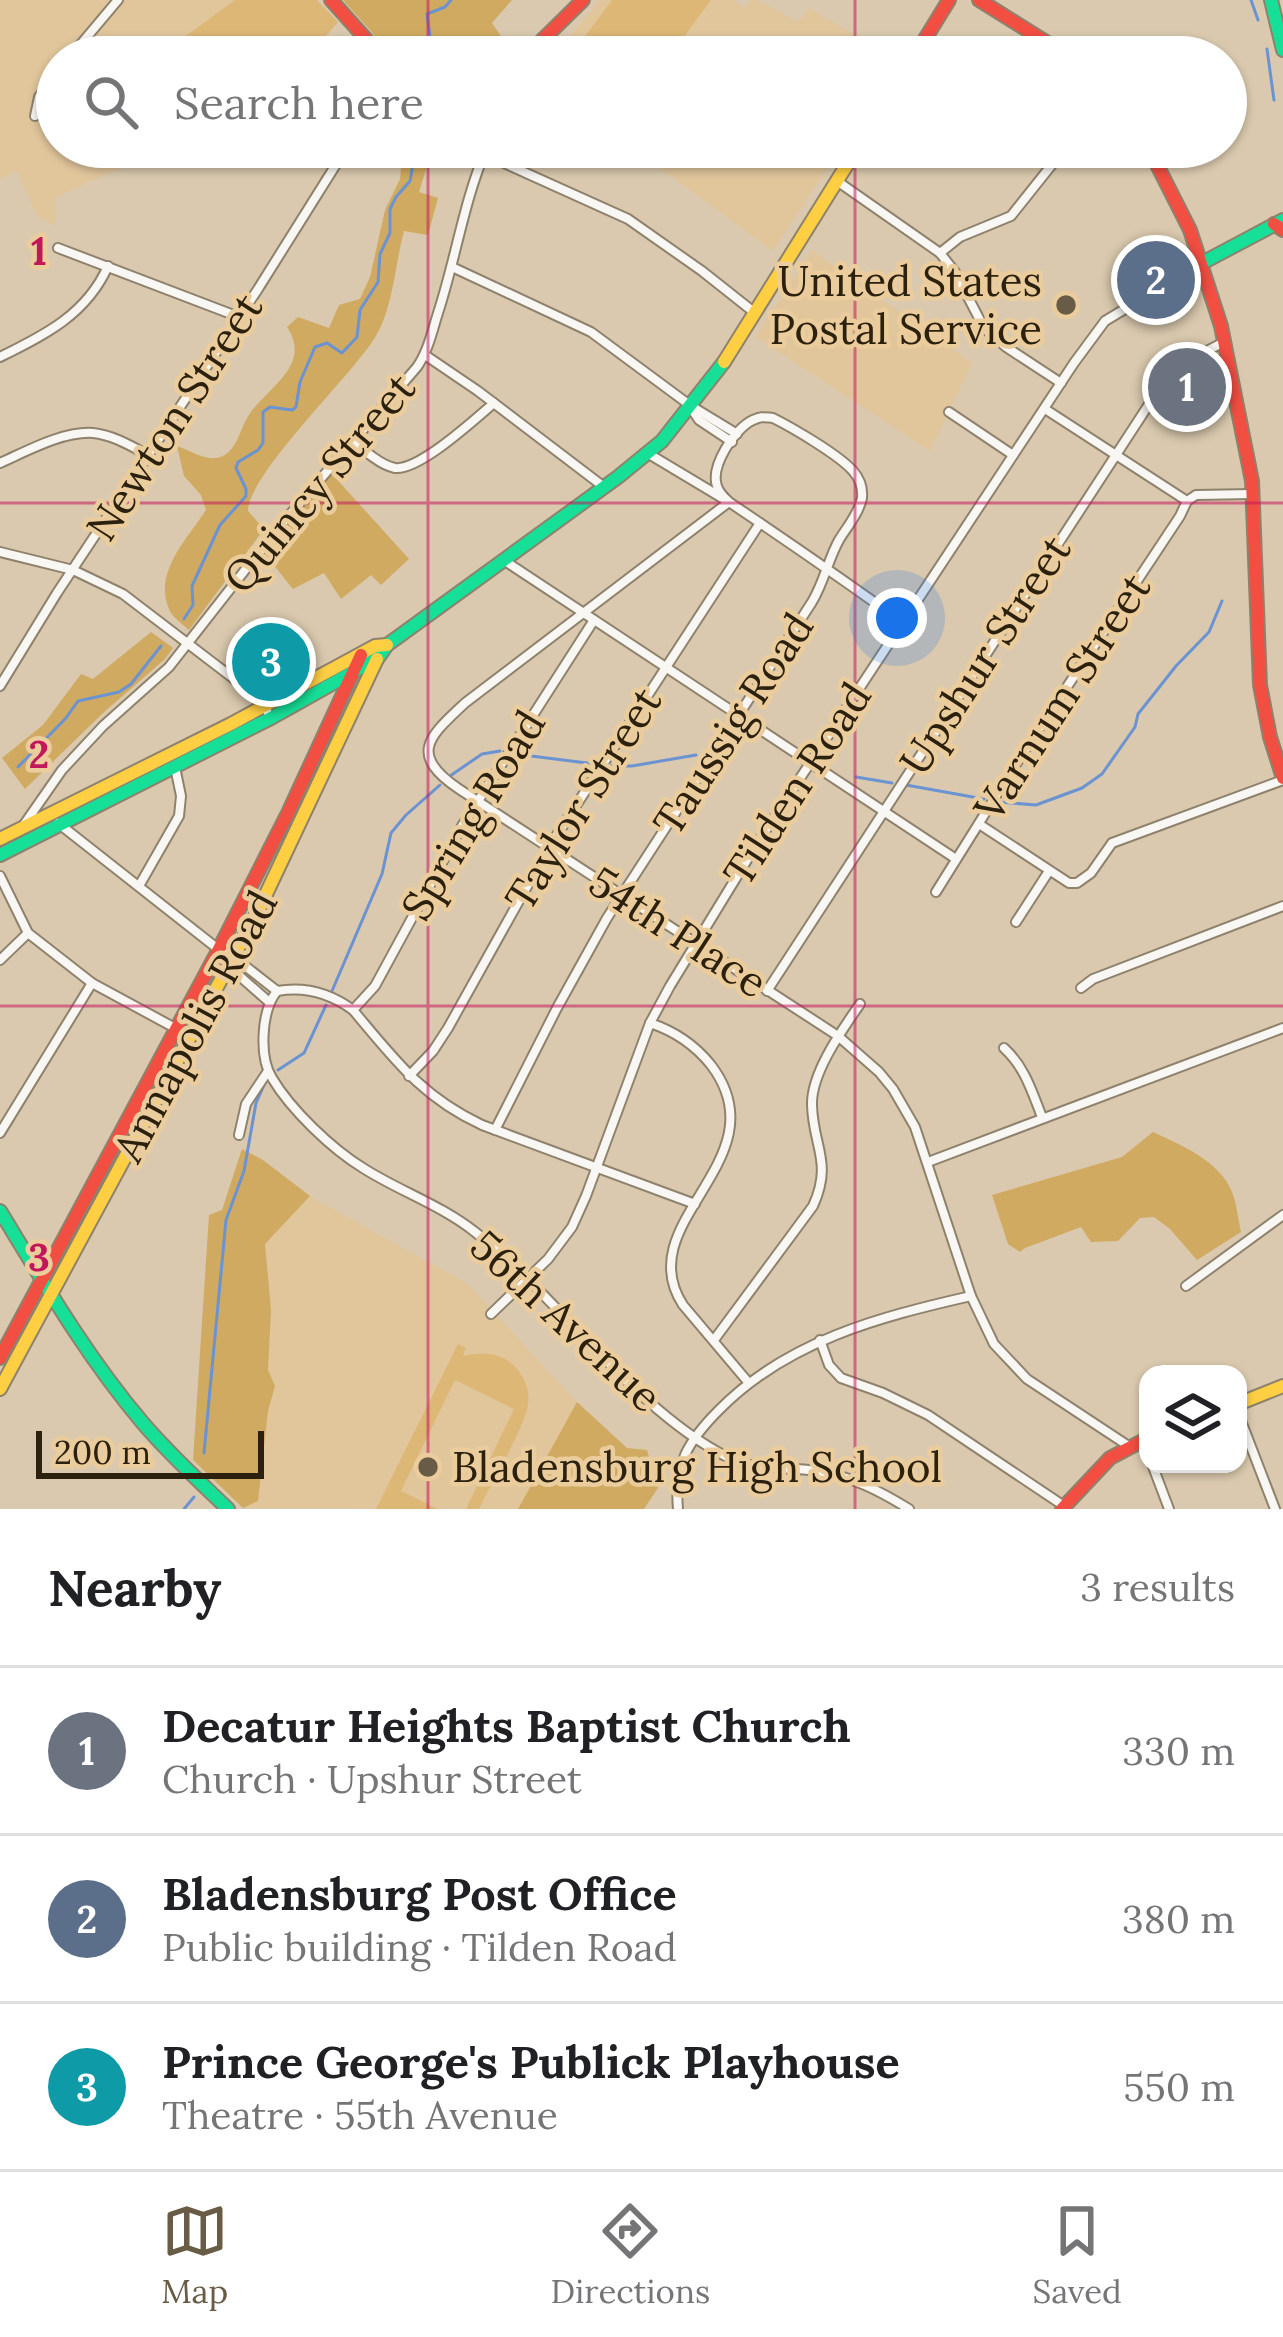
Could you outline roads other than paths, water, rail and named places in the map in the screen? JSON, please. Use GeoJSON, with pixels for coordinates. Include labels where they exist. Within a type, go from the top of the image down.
{"type":"FeatureCollection","features":[{"type":"Feature","properties":{"kind":"main road"},"geometry":{"type":"LineString","coordinates":[[331,0],[363,36]]}},
{"type":"Feature","properties":{"kind":"main road"},"geometry":{"type":"LineString","coordinates":[[547,36],[584,0]]}},
{"type":"Feature","properties":{"kind":"main road"},"geometry":{"type":"LineString","coordinates":[[927,36],[949,0]]}},
{"type":"Feature","properties":{"kind":"main road"},"geometry":{"type":"LineString","coordinates":[[980,0],[1037,36]]}},
{"type":"Feature","properties":{"kind":"main road"},"geometry":{"type":"LineString","coordinates":[[1271,0],[1283,50]]}},
{"type":"Feature","properties":{"kind":"main road"},"geometry":{"type":"LineString","coordinates":[[0,856],[176,766],[359,662],[378,658],[388,645],[648,454],[710,383],[845,168]]}},
{"type":"Feature","properties":{"kind":"main road"},"geometry":{"type":"LineString","coordinates":[[1159,168],[1202,262],[1246,446],[1260,686],[1283,779]]}},
{"type":"Feature","properties":{"kind":"main road","name":"Tilden Road"},"geometry":{"type":"LineString","coordinates":[[1202,262],[1280,225]]}},
{"type":"Feature","properties":{"kind":"main road"},"geometry":{"type":"LineString","coordinates":[[0,839],[327,688],[375,646],[388,645]]}},
{"type":"Feature","properties":{"kind":"main road","name":"Annapolis Road"},"geometry":{"type":"LineString","coordinates":[[0,1389],[232,961],[378,658]]}},
{"type":"Feature","properties":{"kind":"main road","name":"Annapolis Road"},"geometry":{"type":"LineString","coordinates":[[0,1358],[219,949],[359,662]]}},
{"type":"Feature","properties":{"kind":"main road"},"geometry":{"type":"LineString","coordinates":[[327,688],[341,700]]}},
{"type":"Feature","properties":{"kind":"main road"},"geometry":{"type":"LineString","coordinates":[[0,1211],[50,1297],[138,1418],[228,1509]]}},
{"type":"Feature","properties":{"kind":"main road"},"geometry":{"type":"LineString","coordinates":[[1247,1404],[1283,1386]]}},
{"type":"Feature","properties":{"kind":"main road"},"geometry":{"type":"LineString","coordinates":[[1063,1508],[1105,1460],[1139,1441]]}},
{"type":"Feature","properties":{"kind":"street"},"geometry":{"type":"LineString","coordinates":[[88,36],[118,0]]}},
{"type":"Feature","properties":{"kind":"street"},"geometry":{"type":"LineString","coordinates":[[35,116],[36,111]]}},
{"type":"Feature","properties":{"kind":"street","name":"Newton Street"},"geometry":{"type":"LineString","coordinates":[[0,686],[336,168]]}},
{"type":"Feature","properties":{"kind":"street","name":"Quincy Street"},"geometry":{"type":"LineString","coordinates":[[22,827],[62,770],[169,667],[274,533],[425,355],[478,168]]}},
{"type":"Feature","properties":{"kind":"street"},"geometry":{"type":"LineString","coordinates":[[521,168],[628,219],[755,313]]}},
{"type":"Feature","properties":{"kind":"street"},"geometry":{"type":"LineString","coordinates":[[940,254],[960,237],[1011,216],[1049,168]]}},
{"type":"Feature","properties":{"kind":"street"},"geometry":{"type":"LineString","coordinates":[[837,182],[940,254],[994,339],[1061,383]]}},
{"type":"Feature","properties":{"kind":"street"},"geometry":{"type":"LineString","coordinates":[[58,248],[239,317]]}},
{"type":"Feature","properties":{"kind":"street","name":"Tilden Road"},"geometry":{"type":"LineString","coordinates":[[491,1314],[572,1227],[650,1023],[694,944],[1061,383],[1105,321],[1202,262]]}},
{"type":"Feature","properties":{"kind":"street"},"geometry":{"type":"LineString","coordinates":[[0,357],[75,314],[92,296],[108,266]]}},
{"type":"Feature","properties":{"kind":"street"},"geometry":{"type":"LineString","coordinates":[[452,267],[591,332],[734,438],[719,464],[716,484],[729,502]]}},
{"type":"Feature","properties":{"kind":"street","name":"Upshur Street"},"geometry":{"type":"LineString","coordinates":[[766,991],[1172,370],[1224,342]]}},
{"type":"Feature","properties":{"kind":"street"},"geometry":{"type":"LineString","coordinates":[[425,355],[604,487]]}},
{"type":"Feature","properties":{"kind":"street"},"geometry":{"type":"LineString","coordinates":[[354,440],[385,464],[405,468],[494,403]]}},
{"type":"Feature","properties":{"kind":"street"},"geometry":{"type":"LineString","coordinates":[[1045,409],[1187,502],[1196,495],[1252,494]]}},
{"type":"Feature","properties":{"kind":"street"},"geometry":{"type":"LineString","coordinates":[[949,412],[1013,455]]}},
{"type":"Feature","properties":{"kind":"street","name":"Taussig Road"},"geometry":{"type":"LineString","coordinates":[[495,1130],[562,997],[621,895],[812,602],[861,500],[859,479],[844,463],[772,418],[755,419],[734,438]]}},
{"type":"Feature","properties":{"kind":"street"},"geometry":{"type":"LineString","coordinates":[[0,463],[68,436],[92,433],[148,455]]}},
{"type":"Feature","properties":{"kind":"street"},"geometry":{"type":"LineString","coordinates":[[648,454],[729,502],[902,622]]}},
{"type":"Feature","properties":{"kind":"street"},"geometry":{"type":"LineString","coordinates":[[584,613],[729,502]]}},
{"type":"Feature","properties":{"kind":"street","name":"Varnum Street"},"geometry":{"type":"LineString","coordinates":[[936,892],[1187,502]]}},
{"type":"Feature","properties":{"kind":"street","name":"Taylor Street"},"geometry":{"type":"LineString","coordinates":[[409,1076],[433,1052],[549,847],[760,523]]}},
{"type":"Feature","properties":{"kind":"street"},"geometry":{"type":"LineString","coordinates":[[0,552],[73,570],[123,594],[246,688],[268,712]]}},
{"type":"Feature","properties":{"kind":"street"},"geometry":{"type":"LineString","coordinates":[[505,561],[956,859]]}},
{"type":"Feature","properties":{"kind":"street","name":"54th Place"},"geometry":{"type":"LineString","coordinates":[[584,613],[496,677],[435,731],[430,741],[435,769],[838,1036],[879,1072],[915,1127],[971,1295],[994,1344],[1051,1396],[1127,1445]]}},
{"type":"Feature","properties":{"kind":"street","name":"Spring Road"},"geometry":{"type":"LineString","coordinates":[[353,1010],[375,986],[442,859],[595,620]]}},
{"type":"Feature","properties":{"kind":"street"},"geometry":{"type":"LineString","coordinates":[[139,886],[179,816],[176,766]]}},
{"type":"Feature","properties":{"kind":"street"},"geometry":{"type":"LineString","coordinates":[[979,824],[1077,884],[1112,843],[1283,779]]}},
{"type":"Feature","properties":{"kind":"street"},"geometry":{"type":"LineString","coordinates":[[47,814],[219,949],[232,961],[235,972],[268,1001]]}},
{"type":"Feature","properties":{"kind":"street"},"geometry":{"type":"LineString","coordinates":[[1016,922],[1052,872]]}},
{"type":"Feature","properties":{"kind":"street"},"geometry":{"type":"LineString","coordinates":[[0,876],[28,932],[92,983],[175,1028]]}},
{"type":"Feature","properties":{"kind":"street"},"geometry":{"type":"LineString","coordinates":[[1082,988],[1093,979],[1283,907]]}},
{"type":"Feature","properties":{"kind":"street"},"geometry":{"type":"LineString","coordinates":[[0,960],[28,932]]}},
{"type":"Feature","properties":{"kind":"street"},"geometry":{"type":"LineString","coordinates":[[232,961],[277,992]]}},
{"type":"Feature","properties":{"kind":"street"},"geometry":{"type":"LineString","coordinates":[[0,1133],[92,983]]}},
{"type":"Feature","properties":{"kind":"street"},"geometry":{"type":"LineString","coordinates":[[239,1135],[246,1104],[268,1071],[268,1001],[277,992],[303,989],[323,993],[353,1010],[409,1076],[449,1108],[495,1130],[694,1204]]}},
{"type":"Feature","properties":{"kind":"street"},"geometry":{"type":"LineString","coordinates":[[714,1340],[801,1226],[821,1189],[824,1173],[813,1094],[838,1036],[860,1004]]}},
{"type":"Feature","properties":{"kind":"street"},"geometry":{"type":"LineString","coordinates":[[650,1023],[703,1055],[725,1092],[729,1121],[719,1165],[675,1240],[669,1269],[675,1292],[748,1382]]}},
{"type":"Feature","properties":{"kind":"street"},"geometry":{"type":"LineString","coordinates":[[928,1162],[1283,1028]]}},
{"type":"Feature","properties":{"kind":"street"},"geometry":{"type":"LineString","coordinates":[[1004,1048],[1027,1078],[1042,1118]]}},
{"type":"Feature","properties":{"kind":"street","name":"56th Avenue"},"geometry":{"type":"LineString","coordinates":[[268,1071],[290,1101],[344,1154],[462,1223],[696,1438],[744,1464],[848,1478],[909,1509]]}},
{"type":"Feature","properties":{"kind":"street"},"geometry":{"type":"LineString","coordinates":[[1186,1286],[1283,1215]]}},
{"type":"Feature","properties":{"kind":"street"},"geometry":{"type":"LineString","coordinates":[[678,1509],[678,1470],[688,1448],[748,1382],[820,1340],[885,1316],[971,1295]]}},
{"type":"Feature","properties":{"kind":"street"},"geometry":{"type":"LineString","coordinates":[[820,1340],[829,1365],[841,1378],[928,1414],[1063,1508]]}},
{"type":"Feature","properties":{"kind":"street"},"geometry":{"type":"LineString","coordinates":[[1247,1433],[1275,1509]]}},
{"type":"Feature","properties":{"kind":"street"},"geometry":{"type":"LineString","coordinates":[[1155,1473],[1169,1509]]}},
{"type":"Feature","properties":{"kind":"waterway"},"geometry":{"type":"LineString","coordinates":[[430,36],[427,14],[451,0]]}},
{"type":"Feature","properties":{"kind":"waterway"},"geometry":{"type":"LineString","coordinates":[[1251,0],[1258,20]]}},
{"type":"Feature","properties":{"kind":"waterway"},"geometry":{"type":"LineString","coordinates":[[1267,49],[1274,100]]}},
{"type":"Feature","properties":{"kind":"waterway"},"geometry":{"type":"LineString","coordinates":[[184,619],[193,605],[192,586],[220,525],[246,496],[236,468],[263,443],[263,412],[270,407],[296,407],[300,382],[315,347],[327,343],[342,353],[357,337],[360,310],[378,282],[380,254],[390,233],[390,209],[410,181],[412,168]]}},
{"type":"Feature","properties":{"kind":"waterway"},"geometry":{"type":"LineString","coordinates":[[999,802],[1036,805],[1082,788],[1102,774],[1135,727],[1138,714],[1209,632],[1222,601]]}},
{"type":"Feature","properties":{"kind":"waterway"},"geometry":{"type":"LineString","coordinates":[[18,767],[78,701],[119,692],[161,646]]}},
{"type":"Feature","properties":{"kind":"waterway"},"geometry":{"type":"LineString","coordinates":[[450,776],[482,754],[500,751]]}},
{"type":"Feature","properties":{"kind":"waterway"},"geometry":{"type":"LineString","coordinates":[[515,754],[595,764]]}},
{"type":"Feature","properties":{"kind":"waterway"},"geometry":{"type":"LineString","coordinates":[[610,766],[696,755]]}},
{"type":"Feature","properties":{"kind":"waterway"},"geometry":{"type":"LineString","coordinates":[[856,777],[892,783]]}},
{"type":"Feature","properties":{"kind":"waterway"},"geometry":{"type":"LineString","coordinates":[[332,991],[382,874],[391,833],[440,785]]}},
{"type":"Feature","properties":{"kind":"waterway"},"geometry":{"type":"LineString","coordinates":[[906,785],[984,799]]}},
{"type":"Feature","properties":{"kind":"waterway"},"geometry":{"type":"LineString","coordinates":[[278,1070],[304,1053],[326,1005]]}},
{"type":"Feature","properties":{"kind":"waterway"},"geometry":{"type":"LineString","coordinates":[[204,1453],[226,1220],[244,1171],[256,1103],[265,1083]]}},
{"type":"Feature","properties":{"kind":"waterway"},"geometry":{"type":"LineString","coordinates":[[184,1509],[194,1497]]}},
{"type":"Feature","properties":{"kind":"place","name":"Bladensburg Post Office"},"geometry":{"type":"Point","coordinates":[1156,280]}},
{"type":"Feature","properties":{"kind":"place","name":"United States Postal Service"},"geometry":{"type":"Point","coordinates":[1066,305]}},
{"type":"Feature","properties":{"kind":"place","name":"Decatur Heights Baptist Church"},"geometry":{"type":"Point","coordinates":[1187,387]}},
{"type":"Feature","properties":{"kind":"place","name":"Prince George's Publick Playhouse"},"geometry":{"type":"Point","coordinates":[271,662]}},
{"type":"Feature","properties":{"kind":"place","name":"Bladensburg High School"},"geometry":{"type":"Point","coordinates":[428,1467]}}]}
